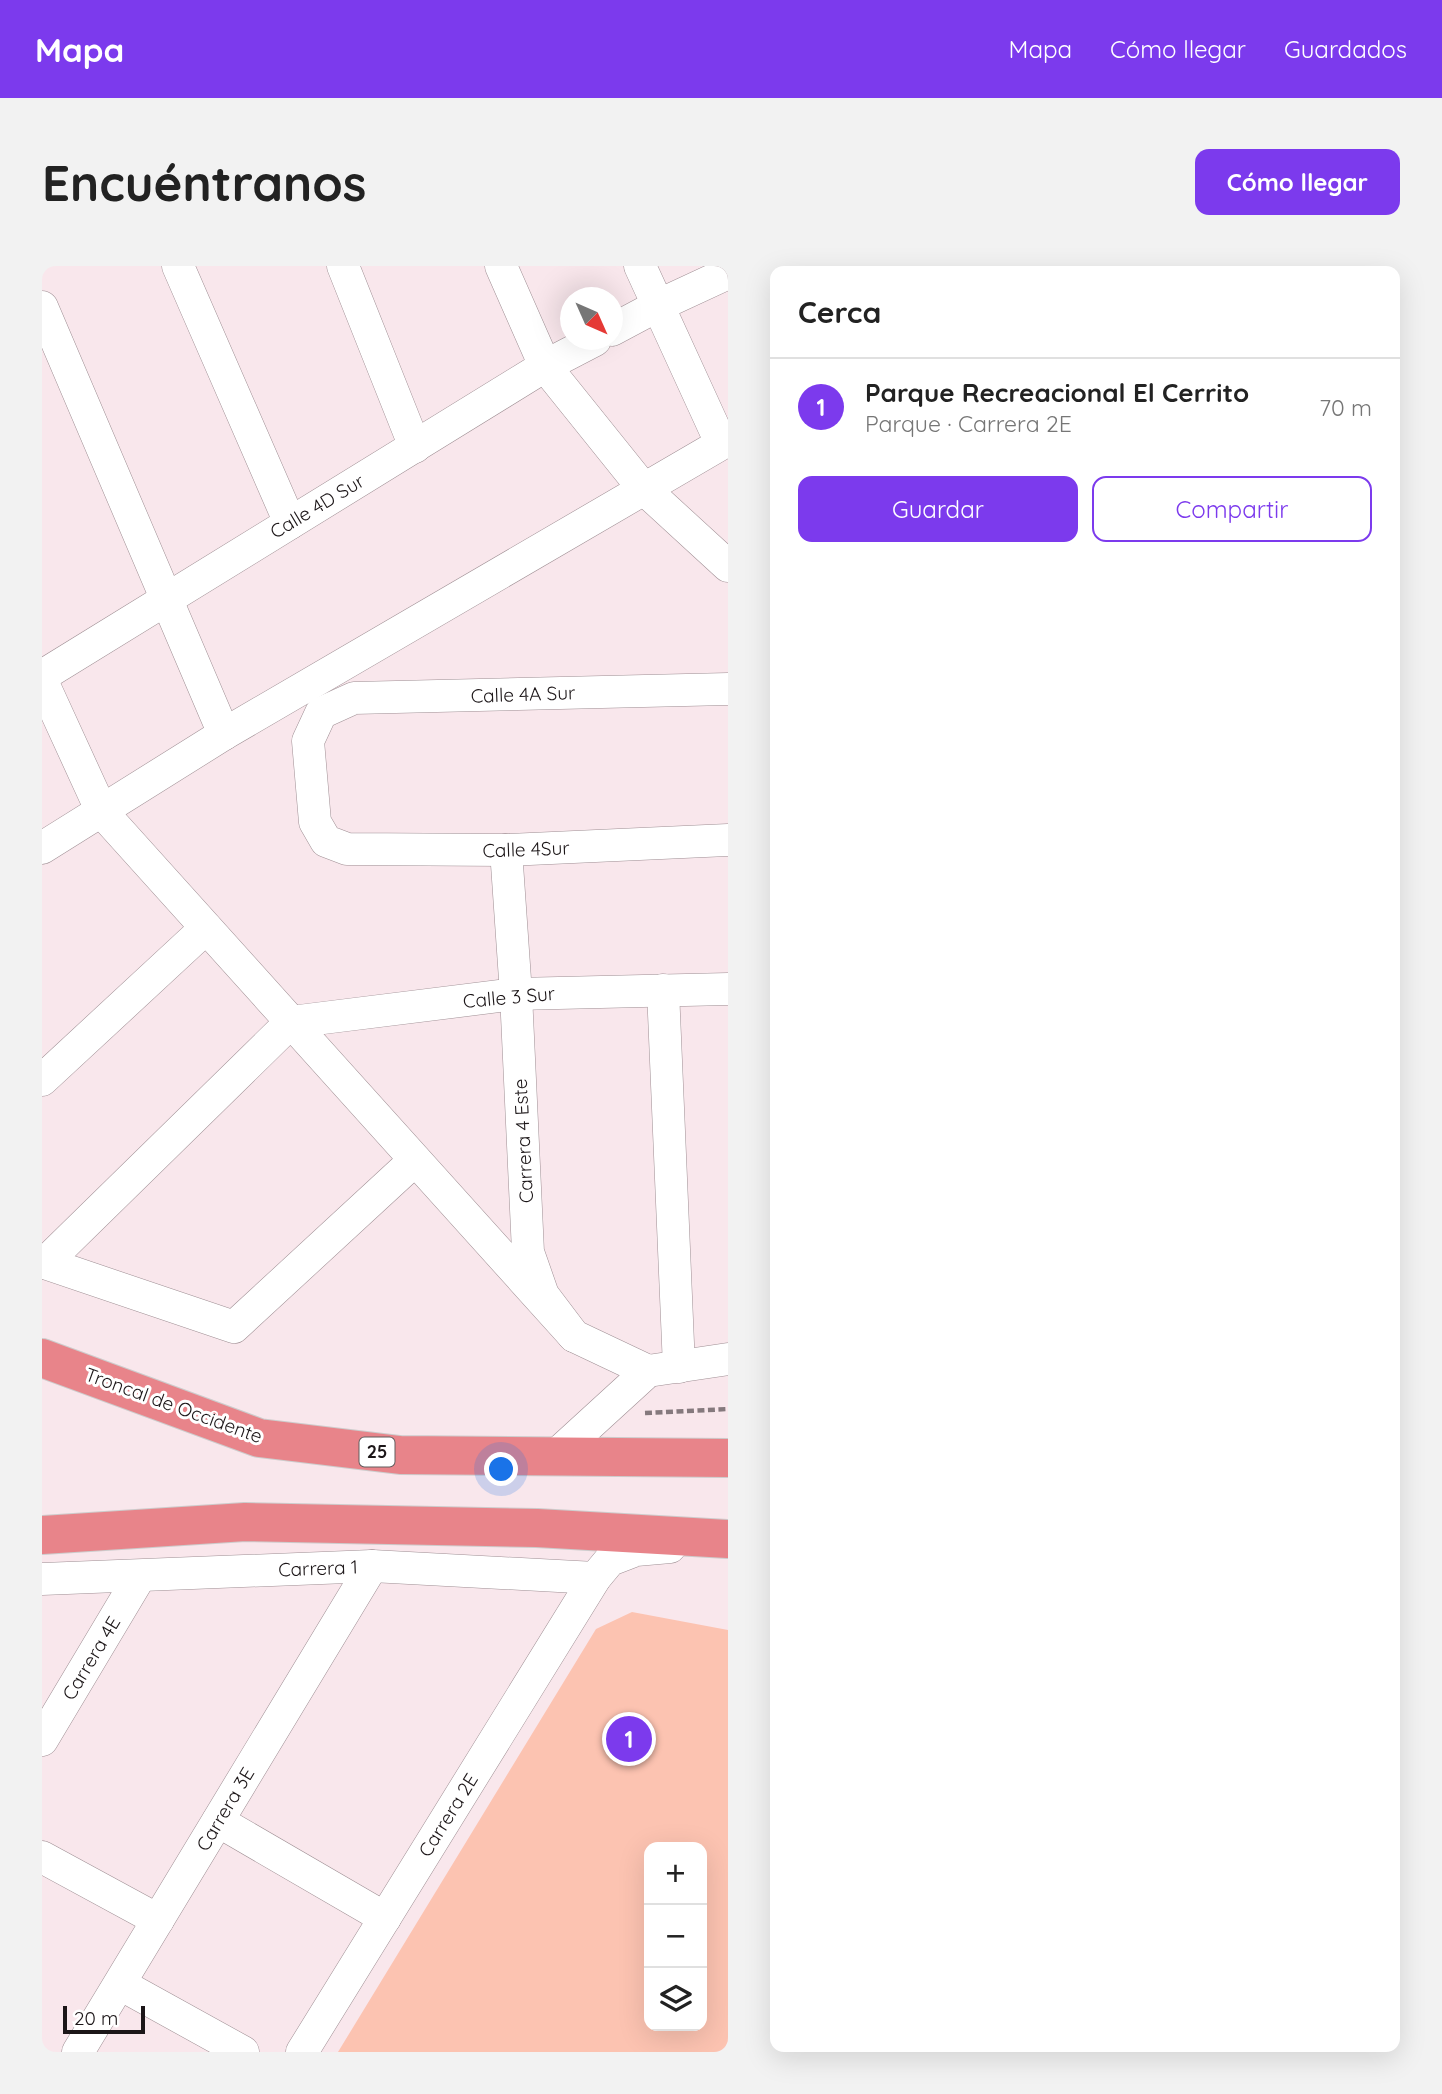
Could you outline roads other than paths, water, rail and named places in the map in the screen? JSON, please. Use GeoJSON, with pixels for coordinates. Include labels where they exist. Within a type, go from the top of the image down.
{"type":"FeatureCollection","features":[{"type":"Feature","properties":{"kind":"highway","name":"Troncal de Occidente"},"geometry":{"type":"LineString","coordinates":[[42,1358],[259,1438],[400,1455],[728,1458]]}},
{"type":"Feature","properties":{"kind":"highway"},"geometry":{"type":"LineString","coordinates":[[42,1535],[244,1522],[537,1528],[728,1540]]}},
{"type":"Feature","properties":{"kind":"street"},"geometry":{"type":"LineString","coordinates":[[178,266],[290,523]]}},
{"type":"Feature","properties":{"kind":"street"},"geometry":{"type":"LineString","coordinates":[[342,266],[415,447]]}},
{"type":"Feature","properties":{"kind":"street"},"geometry":{"type":"LineString","coordinates":[[501,266],[545,366],[643,488],[728,566]]}},
{"type":"Feature","properties":{"kind":"street"},"geometry":{"type":"LineString","coordinates":[[42,848],[224,734],[725,442],[640,266]]}},
{"type":"Feature","properties":{"kind":"street"},"geometry":{"type":"LineString","coordinates":[[623,324],[728,273]]}},
{"type":"Feature","properties":{"kind":"street"},"geometry":{"type":"LineString","coordinates":[[42,307],[224,734]]}},
{"type":"Feature","properties":{"kind":"street","name":"Calle 4D Sur"},"geometry":{"type":"LineString","coordinates":[[42,678],[165,599],[545,366],[576,350]]}},
{"type":"Feature","properties":{"kind":"street"},"geometry":{"type":"LineString","coordinates":[[42,678],[102,812],[574,1336]]}},
{"type":"Feature","properties":{"kind":"street","name":"Calle 4A Sur"},"geometry":{"type":"LineString","coordinates":[[326,841],[315,822],[308,741],[321,713],[354,698],[728,689]]}},
{"type":"Feature","properties":{"kind":"street","name":"Calle 4Sur"},"geometry":{"type":"LineString","coordinates":[[326,841],[347,849],[506,850],[728,840]]}},
{"type":"Feature","properties":{"kind":"street","name":"Carrera 4 Este"},"geometry":{"type":"LineString","coordinates":[[506,850],[516,994],[528,1252],[543,1295],[574,1336],[648,1371]]}},
{"type":"Feature","properties":{"kind":"street"},"geometry":{"type":"LineString","coordinates":[[42,1080],[206,928]]}},
{"type":"Feature","properties":{"kind":"street","name":"Calle 3 Sur"},"geometry":{"type":"LineString","coordinates":[[291,1022],[516,994],[728,989]]}},
{"type":"Feature","properties":{"kind":"street"},"geometry":{"type":"LineString","coordinates":[[663,990],[679,1367]]}},
{"type":"Feature","properties":{"kind":"street"},"geometry":{"type":"LineString","coordinates":[[291,1022],[43,1263],[234,1326],[415,1160]]}},
{"type":"Feature","properties":{"kind":"street"},"geometry":{"type":"LineString","coordinates":[[555,1456],[648,1371],[728,1359]]}},
{"type":"Feature","properties":{"kind":"street"},"geometry":{"type":"LineString","coordinates":[[537,1528],[573,1552],[595,1578]]}},
{"type":"Feature","properties":{"kind":"street","name":"Carrera 2E"},"geometry":{"type":"LineString","coordinates":[[302,2052],[595,1578],[610,1560],[636,1550],[728,1540]]}},
{"type":"Feature","properties":{"kind":"street","name":"Carrera 1"},"geometry":{"type":"LineString","coordinates":[[42,1580],[372,1566],[595,1578]]}},
{"type":"Feature","properties":{"kind":"street","name":"Carrera 3E"},"geometry":{"type":"LineString","coordinates":[[78,2052],[372,1566]]}},
{"type":"Feature","properties":{"kind":"street","name":"Carrera 4E"},"geometry":{"type":"LineString","coordinates":[[42,1741],[140,1576]]}},
{"type":"Feature","properties":{"kind":"street"},"geometry":{"type":"LineString","coordinates":[[218,1821],[385,1918]]}},
{"type":"Feature","properties":{"kind":"street"},"geometry":{"type":"LineString","coordinates":[[42,1857],[158,1920]]}},
{"type":"Feature","properties":{"kind":"street"},"geometry":{"type":"LineString","coordinates":[[120,1984],[243,2052]]}},
{"type":"Feature","properties":{"kind":"place","name":"Parque Recreacional El Cerrito"},"geometry":{"type":"Point","coordinates":[629,1739]}}]}
